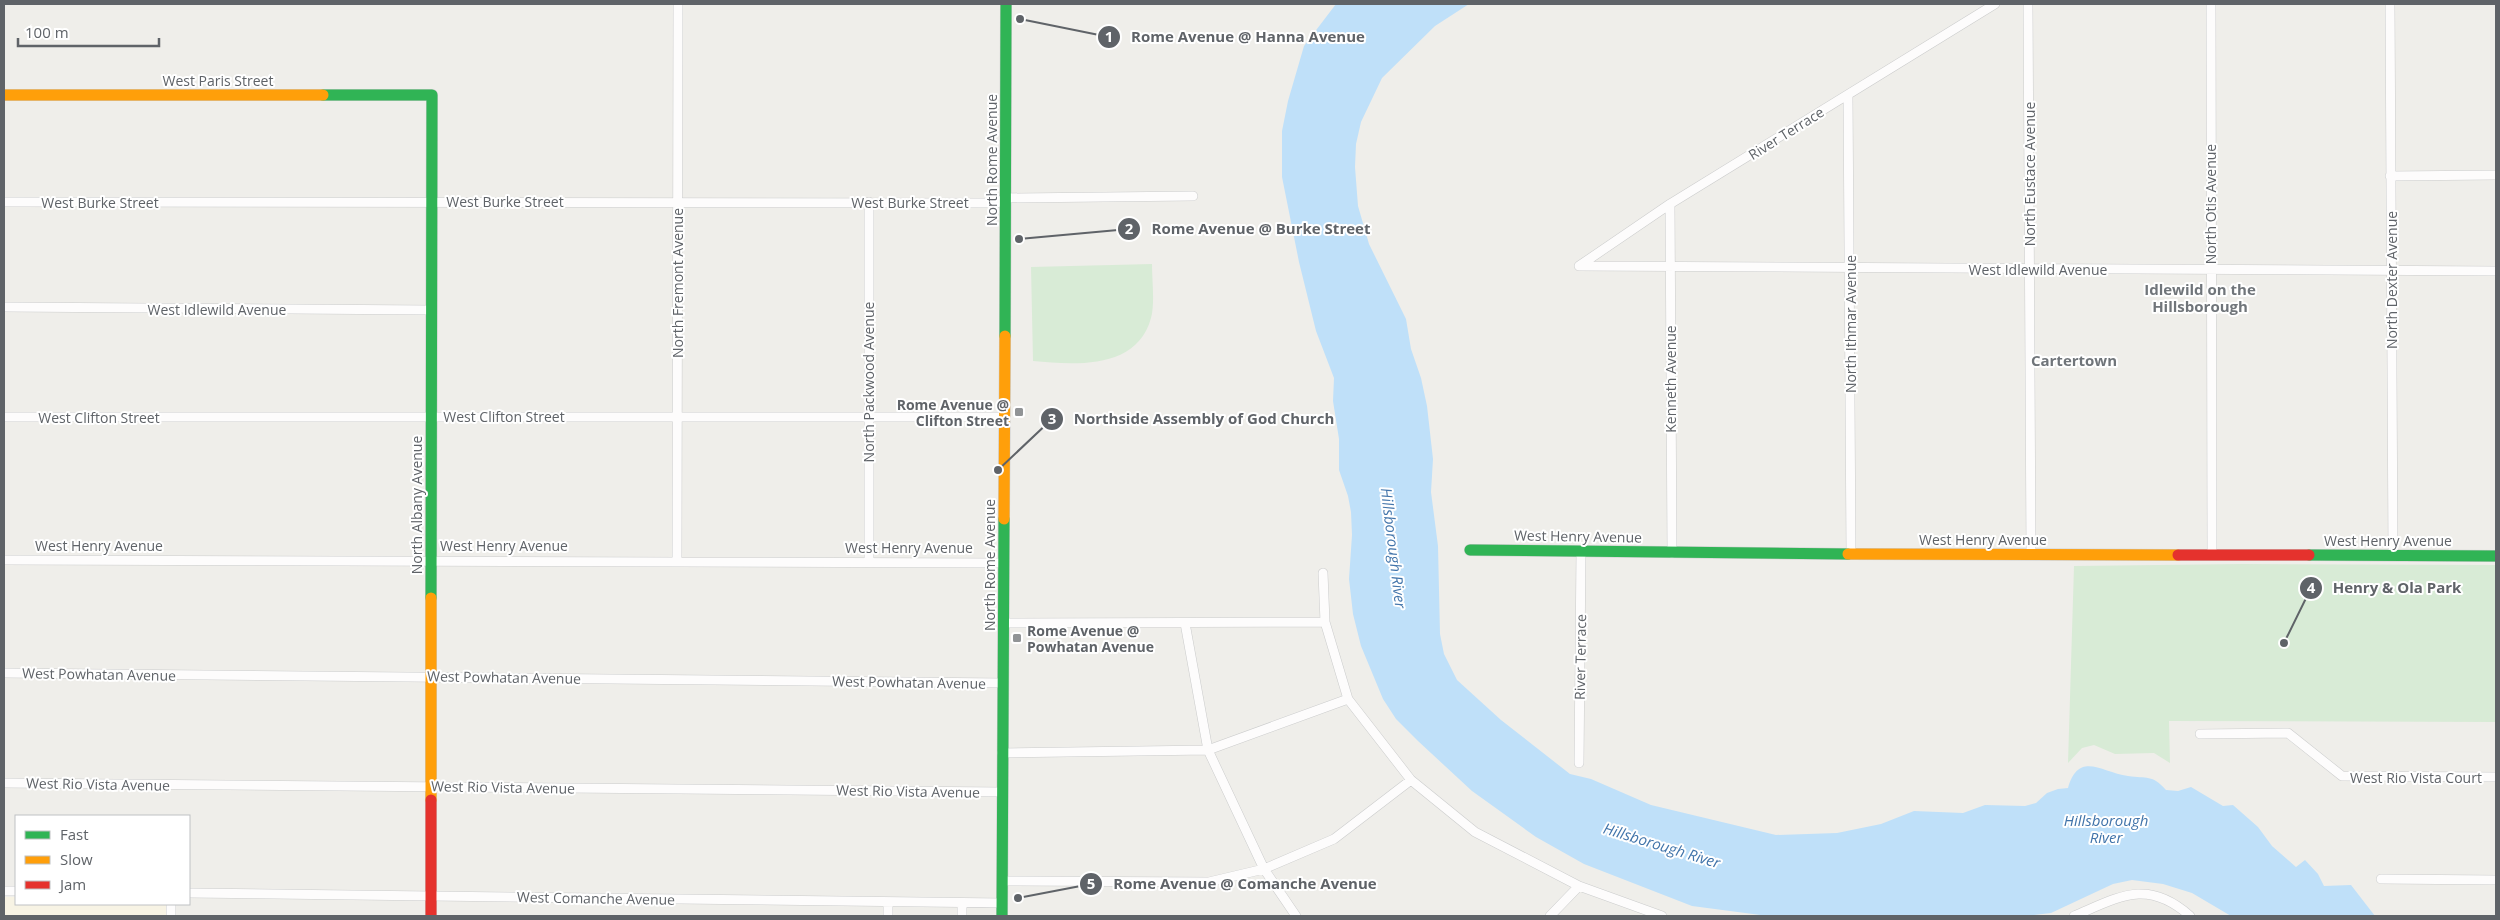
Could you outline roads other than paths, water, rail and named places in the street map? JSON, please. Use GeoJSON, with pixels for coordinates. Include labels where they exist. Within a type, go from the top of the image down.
{"type":"FeatureCollection","features":[{"type":"Feature","properties":{"kind":"street","name":"North Fremont Avenue"},"geometry":{"type":"LineString","coordinates":[[677,561],[678,4]]}},
{"type":"Feature","properties":{"kind":"street","name":"North Rome Avenue"},"geometry":{"type":"LineString","coordinates":[[1002,916],[1006,4]]}},
{"type":"Feature","properties":{"kind":"street","name":"River Terrace"},"geometry":{"type":"LineString","coordinates":[[1579,266],[1670,204],[1995,4]]}},
{"type":"Feature","properties":{"kind":"street","name":"North Eustace Avenue"},"geometry":{"type":"LineString","coordinates":[[2028,4],[2031,554]]}},
{"type":"Feature","properties":{"kind":"street","name":"North Otis Avenue"},"geometry":{"type":"LineString","coordinates":[[2211,4],[2212,554]]}},
{"type":"Feature","properties":{"kind":"street","name":"North Dexter Avenue"},"geometry":{"type":"LineString","coordinates":[[2390,4],[2393,555]]}},
{"type":"Feature","properties":{"kind":"street","name":"West Paris Street"},"geometry":{"type":"LineString","coordinates":[[4,95],[432,95]]}},
{"type":"Feature","properties":{"kind":"street","name":"North Albany Avenue"},"geometry":{"type":"LineString","coordinates":[[431,916],[432,95]]}},
{"type":"Feature","properties":{"kind":"street","name":"North Ithmar Avenue"},"geometry":{"type":"LineString","coordinates":[[1848,95],[1851,554]]}},
{"type":"Feature","properties":{"kind":"street"},"geometry":{"type":"LineString","coordinates":[[2390,176],[2496,175]]}},
{"type":"Feature","properties":{"kind":"street","name":"West Burke Street"},"geometry":{"type":"LineString","coordinates":[[4,202],[677,201],[997,203],[1005,198],[1193,196]]}},
{"type":"Feature","properties":{"kind":"street","name":"North Packwood Avenue"},"geometry":{"type":"LineString","coordinates":[[869,202],[869,562]]}},
{"type":"Feature","properties":{"kind":"street","name":"Kenneth Avenue"},"geometry":{"type":"LineString","coordinates":[[1670,204],[1672,553]]}},
{"type":"Feature","properties":{"kind":"street","name":"West Idlewild Avenue"},"geometry":{"type":"LineString","coordinates":[[1579,266],[2496,271]]}},
{"type":"Feature","properties":{"kind":"street","name":"West Idlewild Avenue"},"geometry":{"type":"LineString","coordinates":[[4,307],[431,310]]}},
{"type":"Feature","properties":{"kind":"street","name":"West Clifton Street"},"geometry":{"type":"LineString","coordinates":[[4,417],[1004,417]]}},
{"type":"Feature","properties":{"kind":"street","name":"West Henry Avenue"},"geometry":{"type":"LineString","coordinates":[[1470,550],[1672,553],[2496,556]]}},
{"type":"Feature","properties":{"kind":"street","name":"River Terrace"},"geometry":{"type":"LineString","coordinates":[[1579,763],[1581,551]]}},
{"type":"Feature","properties":{"kind":"street","name":"West Henry Avenue"},"geometry":{"type":"LineString","coordinates":[[4,560],[1004,563]]}},
{"type":"Feature","properties":{"kind":"street"},"geometry":{"type":"LineString","coordinates":[[1323,573],[1325,622],[1348,699],[1410,780],[1475,832],[1579,886],[1662,916]]}},
{"type":"Feature","properties":{"kind":"street"},"geometry":{"type":"LineString","coordinates":[[1004,623],[1325,622]]}},
{"type":"Feature","properties":{"kind":"street"},"geometry":{"type":"LineString","coordinates":[[1185,623],[1208,750],[1264,869],[1296,916]]}},
{"type":"Feature","properties":{"kind":"street","name":"West Powhatan Avenue"},"geometry":{"type":"LineString","coordinates":[[4,673],[1003,683]]}},
{"type":"Feature","properties":{"kind":"street"},"geometry":{"type":"LineString","coordinates":[[1002,753],[1208,750],[1348,699]]}},
{"type":"Feature","properties":{"kind":"street","name":"West Rio Vista Court"},"geometry":{"type":"LineString","coordinates":[[2200,734],[2288,733],[2342,776],[2496,777]]}},
{"type":"Feature","properties":{"kind":"street"},"geometry":{"type":"LineString","coordinates":[[1002,881],[1209,882],[1264,869],[1334,839],[1410,780]]}},
{"type":"Feature","properties":{"kind":"street","name":"West Rio Vista Avenue"},"geometry":{"type":"LineString","coordinates":[[4,783],[1002,792]]}},
{"type":"Feature","properties":{"kind":"street"},"geometry":{"type":"LineString","coordinates":[[2381,879],[2496,880]]}},
{"type":"Feature","properties":{"kind":"street"},"geometry":{"type":"LineString","coordinates":[[1550,916],[1579,886]]}},
{"type":"Feature","properties":{"kind":"street","name":"West Comanche Avenue"},"geometry":{"type":"LineString","coordinates":[[190,893],[1002,903]]}},
{"type":"Feature","properties":{"kind":"street"},"geometry":{"type":"LineString","coordinates":[[2074,916],[2122,895],[2142,894],[2162,898],[2181,908],[2190,916]]}},
{"type":"Feature","properties":{"kind":"street"},"geometry":{"type":"LineString","coordinates":[[888,902],[888,916]]}},
{"type":"Feature","properties":{"kind":"street"},"geometry":{"type":"LineString","coordinates":[[962,902],[962,916]]}},
{"type":"Feature","properties":{"kind":"water","name":"Hillsborough River"},"geometry":{"type":"Polygon","coordinates":[[[1336,4],[1469,4],[1435,26],[1382,78],[1361,122],[1356,144],[1355,167],[1358,206],[1369,244],[1406,319],[1411,349],[1421,378],[1427,406],[1433,459],[1431,492],[1438,546],[1440,634],[1444,654],[1457,680],[1501,720],[1570,774],[1591,779],[1651,805],[1776,835],[1837,833],[1881,824],[1914,811],[1963,813],[1985,805],[2025,806],[2036,803],[2047,793],[2068,788],[2073,776],[2078,770],[2085,767],[2100,768],[2118,774],[2153,779],[2166,790],[2178,791],[2191,787],[2223,806],[2233,805],[2258,827],[2272,846],[2296,867],[2305,860],[2318,874],[2324,886],[2351,885],[2375,916],[2231,916],[2192,893],[2163,884],[2132,880],[2113,884],[2051,913],[2025,916],[1768,916],[1692,906],[1584,864],[1536,837],[1472,791],[1396,719],[1383,699],[1361,646],[1353,614],[1349,579],[1352,535],[1351,512],[1348,496],[1339,470],[1339,439],[1333,401],[1334,378],[1316,331],[1299,262],[1282,177],[1282,131],[1288,101],[1304,46],[1336,4]]]}},
{"type":"Feature","properties":{"kind":"place","name":"Rome Avenue @ Hanna Avenue"},"geometry":{"type":"Point","coordinates":[1020,19]}},
{"type":"Feature","properties":{"kind":"place","name":"Rome Avenue @ Burke Street"},"geometry":{"type":"Point","coordinates":[1019,239]}},
{"type":"Feature","properties":{"kind":"place","name":"Rome Avenue @ Clifton Street"},"geometry":{"type":"Point","coordinates":[1019,412]}},
{"type":"Feature","properties":{"kind":"place","name":"Northside Assembly of God Church"},"geometry":{"type":"Point","coordinates":[998,470]}},
{"type":"Feature","properties":{"kind":"place","name":"Rome Avenue @ Powhatan Avenue"},"geometry":{"type":"Point","coordinates":[1017,638]}},
{"type":"Feature","properties":{"kind":"place","name":"Henry & Ola Park"},"geometry":{"type":"Point","coordinates":[2284,643]}},
{"type":"Feature","properties":{"kind":"place","name":"Rome Avenue @ Comanche Avenue"},"geometry":{"type":"Point","coordinates":[1018,898]}},
{"type":"Feature","properties":{"kind":"district","name":"Idlewild on the Hillsborough"},"geometry":{"type":"Point","coordinates":[2200,298]}},
{"type":"Feature","properties":{"kind":"district","name":"Cartertown"},"geometry":{"type":"Point","coordinates":[2074,360]}}]}
